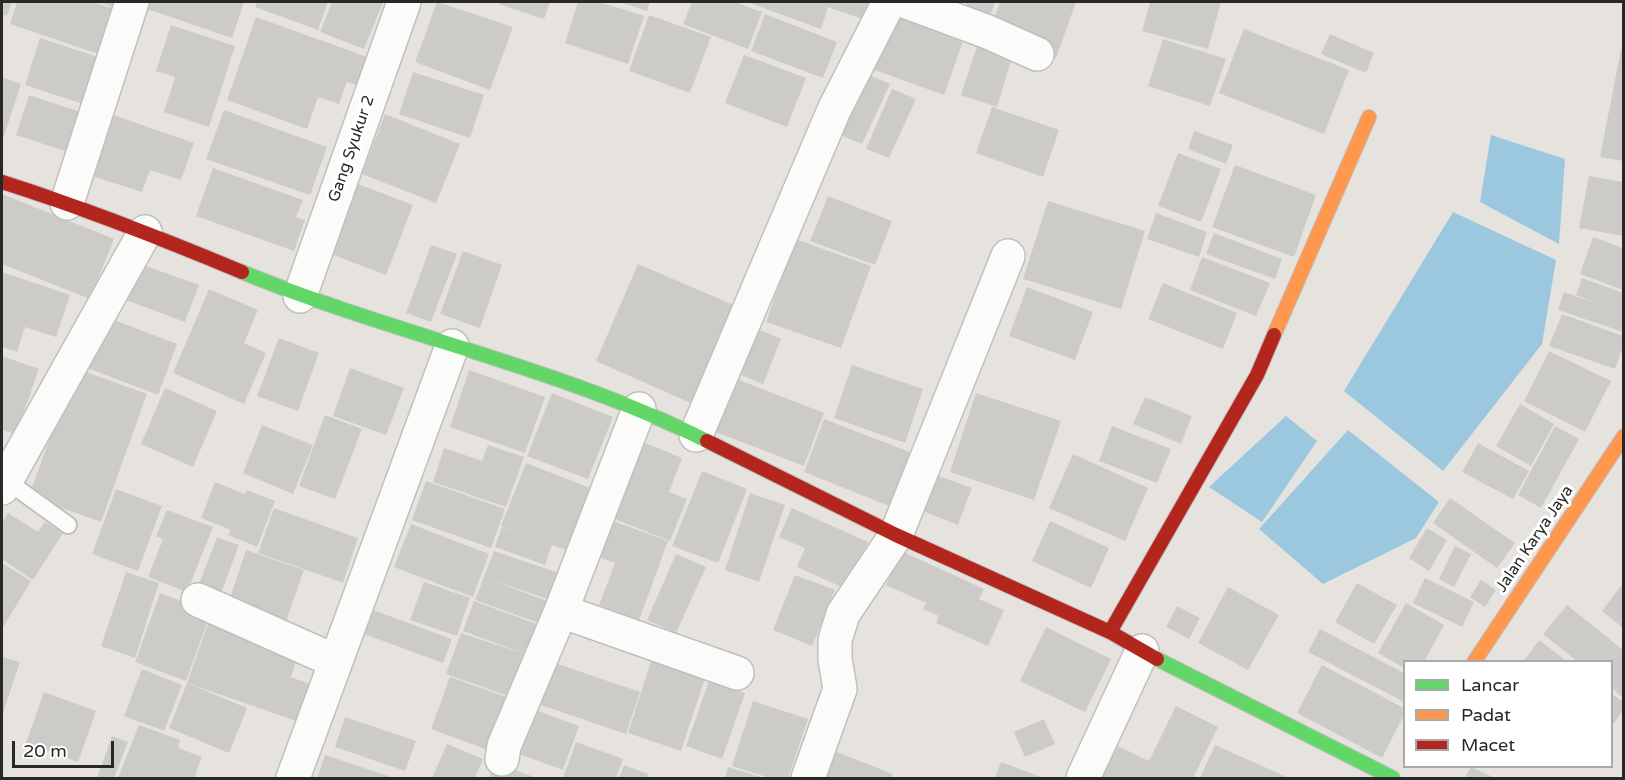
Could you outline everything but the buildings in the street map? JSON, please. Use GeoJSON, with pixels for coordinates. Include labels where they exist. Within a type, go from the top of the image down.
{"type":"FeatureCollection","features":[{"type":"Feature","properties":{"kind":"street"},"geometry":{"type":"LineString","coordinates":[[67,203],[132,2]]}},
{"type":"Feature","properties":{"kind":"street","name":"Gang Syukur 2"},"geometry":{"type":"LineString","coordinates":[[300,296],[404,2]]}},
{"type":"Feature","properties":{"kind":"street"},"geometry":{"type":"LineString","coordinates":[[696,435],[834,110],[889,2]]}},
{"type":"Feature","properties":{"kind":"street"},"geometry":{"type":"LineString","coordinates":[[907,2],[988,32],[1037,54]]}},
{"type":"Feature","properties":{"kind":"street"},"geometry":{"type":"LineString","coordinates":[[1110,632],[1257,375],[1369,117]]}},
{"type":"Feature","properties":{"kind":"street"},"geometry":{"type":"LineString","coordinates":[[2,182],[145,232],[300,296],[564,380],[639,409],[896,535],[1110,632],[1142,651],[1394,778]]}},
{"type":"Feature","properties":{"kind":"street"},"geometry":{"type":"LineString","coordinates":[[4,485],[145,232]]}},
{"type":"Feature","properties":{"kind":"street"},"geometry":{"type":"LineString","coordinates":[[808,778],[840,689],[835,659],[836,640],[843,614],[896,535],[1008,256]]}},
{"type":"Feature","properties":{"kind":"street"},"geometry":{"type":"LineString","coordinates":[[293,778],[452,346]]}},
{"type":"Feature","properties":{"kind":"street"},"geometry":{"type":"LineString","coordinates":[[502,759],[504,746],[561,612],[639,409]]}},
{"type":"Feature","properties":{"kind":"street","name":"Jalan Karya Jaya"},"geometry":{"type":"LineString","coordinates":[[1475,660],[1623,436]]}},
{"type":"Feature","properties":{"kind":"street"},"geometry":{"type":"LineString","coordinates":[[198,600],[335,661]]}},
{"type":"Feature","properties":{"kind":"street"},"geometry":{"type":"LineString","coordinates":[[561,612],[737,673]]}},
{"type":"Feature","properties":{"kind":"street"},"geometry":{"type":"LineString","coordinates":[[1083,778],[1142,651]]}},
{"type":"Feature","properties":{"kind":"lane"},"geometry":{"type":"LineString","coordinates":[[4,485],[68,525]]}},
{"type":"Feature","properties":{"kind":"water"},"geometry":{"type":"Polygon","coordinates":[[[1491,135],[1565,159],[1559,244],[1480,202],[1491,135]]]}},
{"type":"Feature","properties":{"kind":"water"},"geometry":{"type":"Polygon","coordinates":[[[1453,212],[1556,260],[1542,344],[1443,471],[1344,391],[1453,212]]]}},
{"type":"Feature","properties":{"kind":"water"},"geometry":{"type":"Polygon","coordinates":[[[1286,416],[1317,441],[1262,522],[1209,487],[1286,416]]]}},
{"type":"Feature","properties":{"kind":"water"},"geometry":{"type":"Polygon","coordinates":[[[1348,430],[1439,502],[1416,538],[1323,584],[1259,529],[1348,430]]]}},
{"type":"Feature","properties":{"kind":"traffic: fast"},"geometry":{"type":"LineString","coordinates":[[242,272],[358,315],[593,392],[707,441]]}},
{"type":"Feature","properties":{"kind":"traffic: fast"},"geometry":{"type":"LineString","coordinates":[[1157,659],[1393,778]]}},
{"type":"Feature","properties":{"kind":"traffic: slow"},"geometry":{"type":"LineString","coordinates":[[1274,335],[1369,117]]}},
{"type":"Feature","properties":{"kind":"traffic: slow"},"geometry":{"type":"LineString","coordinates":[[1475,660],[1624,436]]}},
{"type":"Feature","properties":{"kind":"traffic: jam"},"geometry":{"type":"LineString","coordinates":[[2,182],[123,224],[242,272]]}},
{"type":"Feature","properties":{"kind":"traffic: jam"},"geometry":{"type":"LineString","coordinates":[[1110,632],[1257,375],[1274,335]]}},
{"type":"Feature","properties":{"kind":"traffic: jam"},"geometry":{"type":"LineString","coordinates":[[707,441],[896,535],[1110,632],[1157,659]]}}]}
